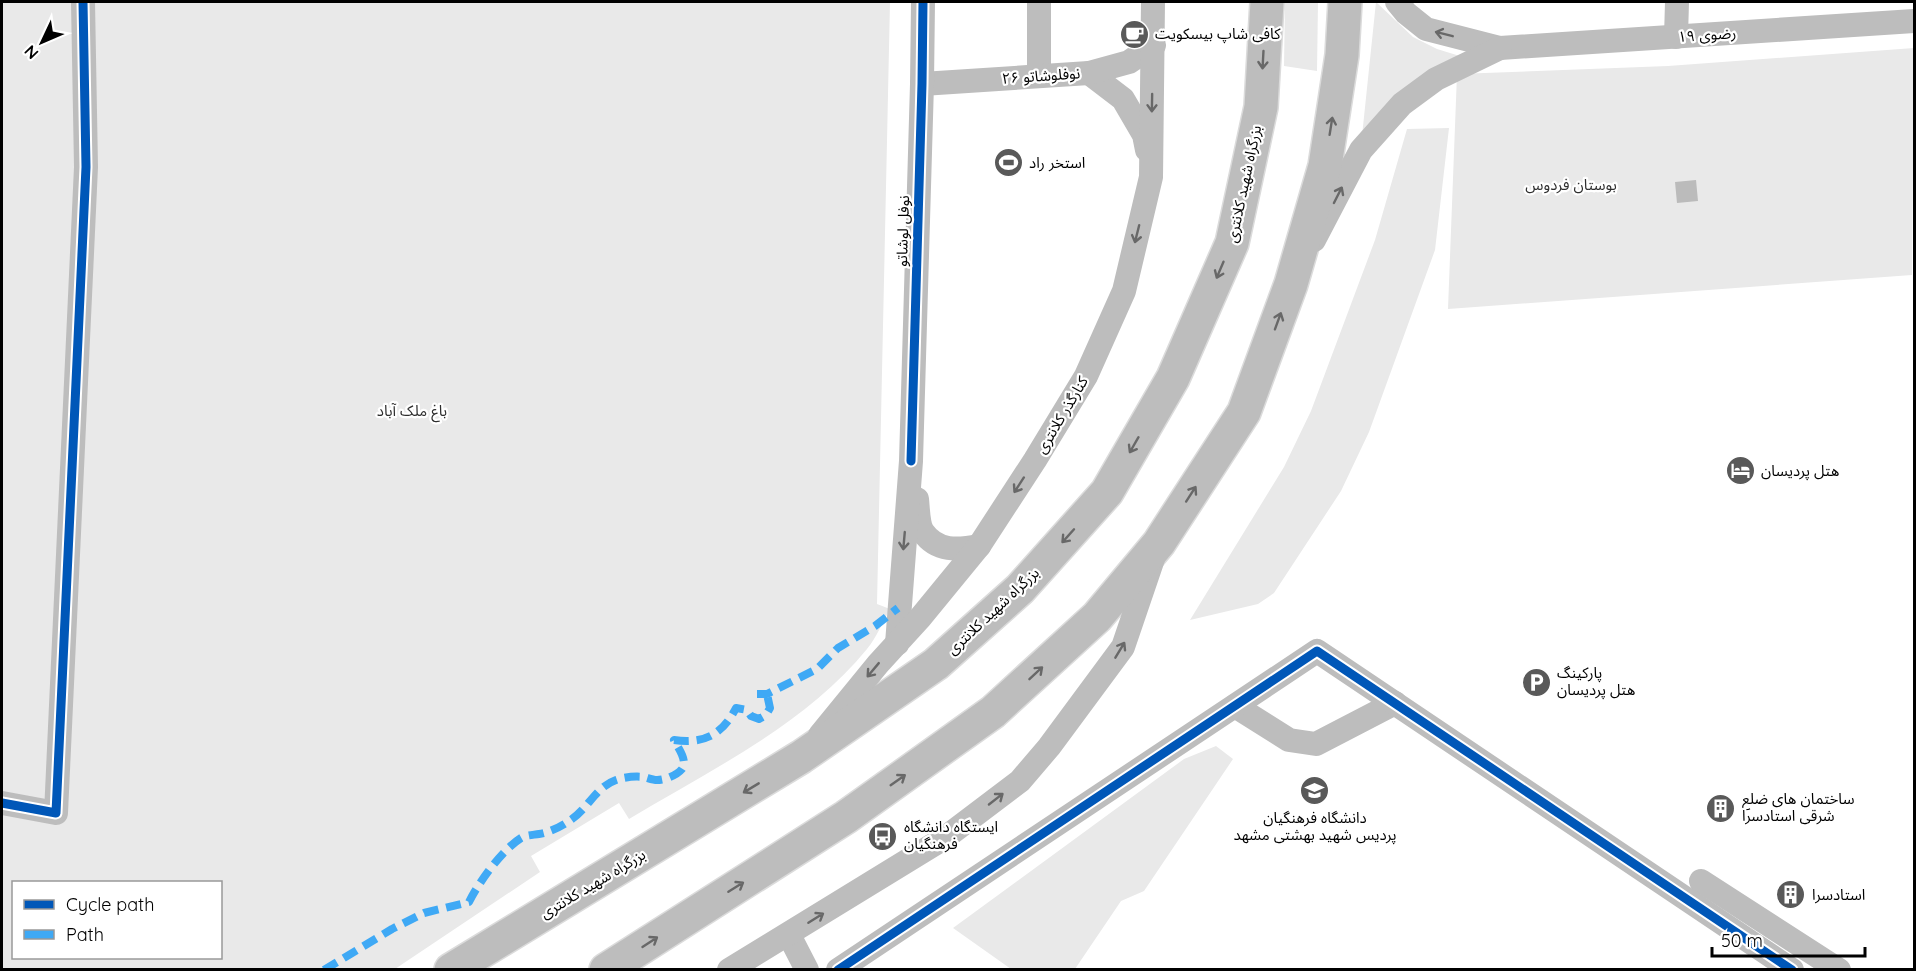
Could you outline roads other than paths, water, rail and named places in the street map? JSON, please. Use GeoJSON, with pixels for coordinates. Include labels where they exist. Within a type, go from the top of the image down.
{"type":"FeatureCollection","features":[{"type":"Feature","properties":{"kind":"highway","name":"بزرگراه شهید کلانتری"},"geometry":{"type":"LineString","coordinates":[[451,969],[801,757],[936,664],[1020,589],[1107,492],[1173,378],[1232,243],[1261,107],[1267,2]]}},
{"type":"Feature","properties":{"kind":"highway"},"geometry":{"type":"LineString","coordinates":[[606,969],[846,817],[993,712],[1097,617],[1159,543],[1244,412],[1291,284],[1325,166],[1342,55],[1345,2]]}},
{"type":"Feature","properties":{"kind":"street"},"geometry":{"type":"LineString","coordinates":[[2,803],[56,813],[86,167],[83,2]]}},
{"type":"Feature","properties":{"kind":"street","name":"نوفل لوشاتو"},"geometry":{"type":"LineString","coordinates":[[897,644],[911,461],[923,2]]}},
{"type":"Feature","properties":{"kind":"street"},"geometry":{"type":"LineString","coordinates":[[1039,2],[1039,76]]}},
{"type":"Feature","properties":{"kind":"street","name":"کنارگذر کلانتری"},"geometry":{"type":"LineString","coordinates":[[801,757],[979,546],[1086,376],[1124,291],[1151,177],[1153,2]]}},
{"type":"Feature","properties":{"kind":"street"},"geometry":{"type":"LineString","coordinates":[[1676,37],[1677,2]]}},
{"type":"Feature","properties":{"kind":"street"},"geometry":{"type":"LineString","coordinates":[[1403,5],[1426,29],[1500,48]]}},
{"type":"Feature","properties":{"kind":"street","name":"رضوی ۱۹"},"geometry":{"type":"LineString","coordinates":[[1500,48],[1914,21]]}},
{"type":"Feature","properties":{"kind":"street","name":"نوفلوشاتو ۲۶"},"geometry":{"type":"LineString","coordinates":[[922,84],[1089,73],[1129,62],[1154,45]]}},
{"type":"Feature","properties":{"kind":"street"},"geometry":{"type":"LineString","coordinates":[[1291,284],[1361,150],[1375,134],[1402,104],[1436,79],[1500,48]]}},
{"type":"Feature","properties":{"kind":"street"},"geometry":{"type":"LineString","coordinates":[[1089,73],[1123,99],[1134,117],[1144,135],[1151,177]]}},
{"type":"Feature","properties":{"kind":"street","name":"نوفل لوشاتو"},"geometry":{"type":"LineString","coordinates":[[911,461],[922,531],[938,545],[958,550],[979,546]]}},
{"type":"Feature","properties":{"kind":"street"},"geometry":{"type":"LineString","coordinates":[[729,969],[789,935],[946,837],[1020,781],[1049,747],[1123,647],[1159,543]]}},
{"type":"Feature","properties":{"kind":"street"},"geometry":{"type":"LineString","coordinates":[[838,969],[1317,651],[1792,969]]}},
{"type":"Feature","properties":{"kind":"street"},"geometry":{"type":"LineString","coordinates":[[1235,706],[1289,740],[1316,744],[1395,703]]}},
{"type":"Feature","properties":{"kind":"street"},"geometry":{"type":"LineString","coordinates":[[1701,880],[1839,969]]}},
{"type":"Feature","properties":{"kind":"street"},"geometry":{"type":"LineString","coordinates":[[789,935],[807,969]]}},
{"type":"Feature","properties":{"kind":"place","name":"کافی شاپ بیسکویت"},"geometry":{"type":"Point","coordinates":[1134,34]}},
{"type":"Feature","properties":{"kind":"place","name":"استخر راد"},"geometry":{"type":"Point","coordinates":[1008,163]}},
{"type":"Feature","properties":{"kind":"place","name":"هتل پردیسان"},"geometry":{"type":"Point","coordinates":[1740,471]}},
{"type":"Feature","properties":{"kind":"place","name":"پارکینگ هتل پردیسان"},"geometry":{"type":"Point","coordinates":[1536,682]}},
{"type":"Feature","properties":{"kind":"place","name":"دانشگاه فرهنگیان پردیس شهید بهشتی مشهد"},"geometry":{"type":"Point","coordinates":[1315,791]}},
{"type":"Feature","properties":{"kind":"place","name":"ساختمان های ضلع شرقی استادسرا"},"geometry":{"type":"Point","coordinates":[1721,808]}},
{"type":"Feature","properties":{"kind":"place","name":"ایستگاه دانشگاه فرهنگیان"},"geometry":{"type":"Point","coordinates":[883,836]}},
{"type":"Feature","properties":{"kind":"place","name":"استادسرا"},"geometry":{"type":"Point","coordinates":[1791,895]}},
{"type":"Feature","properties":{"kind":"park label","name":"بوستان فردوس"},"geometry":{"type":"Point","coordinates":[1571,185]}},
{"type":"Feature","properties":{"kind":"park label","name":"باغ ملک آباد"},"geometry":{"type":"Point","coordinates":[412,411]}}]}
